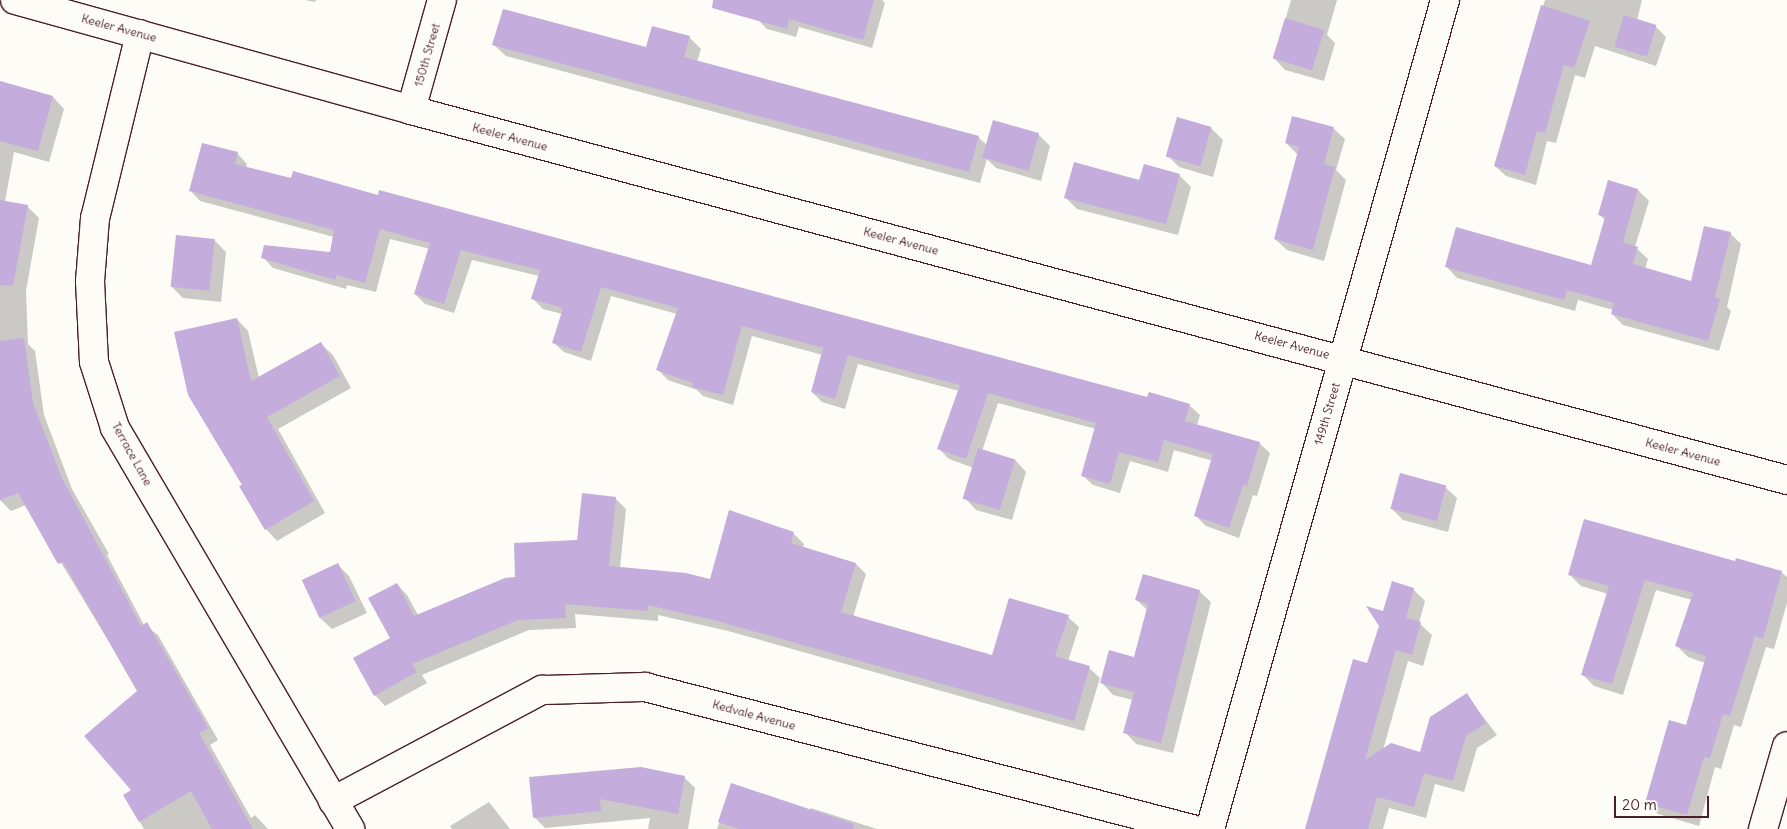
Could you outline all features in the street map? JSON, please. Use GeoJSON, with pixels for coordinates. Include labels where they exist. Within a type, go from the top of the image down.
{"type":"FeatureCollection","features":[{"type":"Feature","properties":{"kind":"street","name":"Keeler Avenue"},"geometry":{"type":"LineString","coordinates":[[15,0],[411,110],[1343,359],[1787,480]]}},
{"type":"Feature","properties":{"kind":"street","name":"150th Street"},"geometry":{"type":"LineString","coordinates":[[411,110],[442,0]]}},
{"type":"Feature","properties":{"kind":"street","name":"149th Street"},"geometry":{"type":"LineString","coordinates":[[1210,829],[1444,0]]}},
{"type":"Feature","properties":{"kind":"street","name":"Terrace Lane"},"geometry":{"type":"LineString","coordinates":[[140,34],[96,218],[90,281],[94,362],[115,428],[350,829]]}},
{"type":"Feature","properties":{"kind":"street","name":"Kedvale Avenue"},"geometry":{"type":"LineString","coordinates":[[334,801],[542,690],[645,687],[1192,829]]}},
{"type":"Feature","properties":{"kind":"street"},"geometry":{"type":"LineString","coordinates":[[1763,829],[1787,746]]}},
{"type":"Feature","properties":{"kind":"building"},"geometry":{"type":"Polygon","coordinates":[[[713,0],[874,0],[863,40],[789,19],[787,29],[712,8],[713,0]]]}},
{"type":"Feature","properties":{"kind":"building"},"geometry":{"type":"Polygon","coordinates":[[[1541,5],[1590,21],[1574,68],[1564,65],[1545,133],[1537,131],[1525,175],[1494,166],[1541,5]]]}},
{"type":"Feature","properties":{"kind":"building"},"geometry":{"type":"Polygon","coordinates":[[[503,9],[646,47],[652,26],[690,36],[684,57],[979,136],[969,172],[492,45],[503,9]]]}},
{"type":"Feature","properties":{"kind":"building"},"geometry":{"type":"Polygon","coordinates":[[[1624,15],[1657,25],[1647,56],[1614,47],[1624,15]]]}},
{"type":"Feature","properties":{"kind":"building"},"geometry":{"type":"Polygon","coordinates":[[[1285,18],[1324,30],[1312,70],[1273,58],[1285,18]]]}},
{"type":"Feature","properties":{"kind":"building"},"geometry":{"type":"Polygon","coordinates":[[[0,81],[53,96],[38,151],[0,141],[0,81]]]}},
{"type":"Feature","properties":{"kind":"building"},"geometry":{"type":"Polygon","coordinates":[[[1292,116],[1334,127],[1324,164],[1335,167],[1313,250],[1274,239],[1299,147],[1285,143],[1292,116]]]}},
{"type":"Feature","properties":{"kind":"building"},"geometry":{"type":"Polygon","coordinates":[[[1177,117],[1212,127],[1200,166],[1166,156],[1177,117]]]}},
{"type":"Feature","properties":{"kind":"building"},"geometry":{"type":"Polygon","coordinates":[[[993,120],[1039,133],[1028,171],[982,157],[993,120]]]}},
{"type":"Feature","properties":{"kind":"building"},"geometry":{"type":"Polygon","coordinates":[[[202,143],[238,152],[235,164],[291,178],[293,171],[378,195],[379,190],[1147,397],[1149,392],[1190,404],[1185,421],[1260,442],[1247,486],[1243,485],[1229,528],[1194,516],[1213,454],[1164,440],[1158,462],[1119,452],[1110,484],[1081,476],[1096,423],[988,393],[966,459],[937,449],[960,385],[848,355],[835,399],[811,392],[823,348],[742,326],[723,395],[692,387],[693,383],[656,370],[678,308],[601,287],[581,352],[552,343],[563,308],[531,299],[540,270],[461,250],[444,304],[414,294],[430,243],[380,229],[365,283],[337,275],[335,280],[261,258],[264,245],[330,252],[334,230],[189,191],[202,143]]]}},
{"type":"Feature","properties":{"kind":"building"},"geometry":{"type":"Polygon","coordinates":[[[1074,162],[1139,180],[1144,164],[1180,174],[1166,224],[1064,198],[1074,162]]]}},
{"type":"Feature","properties":{"kind":"building"},"geometry":{"type":"Polygon","coordinates":[[[1608,180],[1638,189],[1623,242],[1638,247],[1633,264],[1691,281],[1704,226],[1731,232],[1715,297],[1720,299],[1708,341],[1611,314],[1614,303],[1567,290],[1564,300],[1445,267],[1456,227],[1591,265],[1605,217],[1598,215],[1608,180]]]}},
{"type":"Feature","properties":{"kind":"building"},"geometry":{"type":"Polygon","coordinates":[[[0,200],[28,205],[13,286],[0,285],[0,200]]]}},
{"type":"Feature","properties":{"kind":"building"},"geometry":{"type":"Polygon","coordinates":[[[176,235],[215,239],[209,291],[171,287],[176,235]]]}},
{"type":"Feature","properties":{"kind":"building"},"geometry":{"type":"Polygon","coordinates":[[[237,318],[251,381],[321,342],[340,376],[267,417],[314,501],[265,530],[239,486],[242,485],[188,395],[174,332],[237,318]]]}},
{"type":"Feature","properties":{"kind":"building"},"geometry":{"type":"Polygon","coordinates":[[[24,338],[33,403],[61,476],[141,626],[147,622],[208,728],[199,733],[253,829],[212,829],[191,791],[139,822],[123,795],[131,790],[84,736],[137,691],[63,562],[58,564],[18,493],[0,500],[0,341],[24,338]]]}},
{"type":"Feature","properties":{"kind":"building"},"geometry":{"type":"Polygon","coordinates":[[[978,448],[1015,459],[1000,510],[963,499],[978,448]]]}},
{"type":"Feature","properties":{"kind":"building"},"geometry":{"type":"Polygon","coordinates":[[[1400,473],[1446,485],[1437,521],[1390,509],[1400,473]]]}},
{"type":"Feature","properties":{"kind":"building"},"geometry":{"type":"Polygon","coordinates":[[[582,493],[616,497],[609,566],[686,573],[710,579],[729,510],[794,532],[791,543],[856,563],[841,612],[992,655],[1009,598],[1069,615],[1055,656],[1090,666],[1074,721],[717,621],[648,605],[648,611],[565,604],[566,618],[518,620],[412,664],[417,672],[374,696],[353,658],[390,638],[368,598],[397,583],[414,616],[505,578],[515,577],[514,543],[577,540],[582,493]]]}},
{"type":"Feature","properties":{"kind":"building"},"geometry":{"type":"Polygon","coordinates":[[[1584,519],[1735,561],[1736,558],[1782,571],[1763,639],[1755,636],[1730,716],[1723,714],[1710,758],[1704,757],[1687,815],[1645,803],[1669,720],[1686,725],[1706,656],[1675,646],[1693,593],[1645,580],[1612,684],[1581,675],[1609,586],[1568,575],[1584,519]]]}},
{"type":"Feature","properties":{"kind":"building"},"geometry":{"type":"Polygon","coordinates":[[[338,563],[356,601],[319,618],[302,580],[338,563]]]}},
{"type":"Feature","properties":{"kind":"building"},"geometry":{"type":"Polygon","coordinates":[[[1143,574],[1200,590],[1161,743],[1123,733],[1134,692],[1100,683],[1109,650],[1134,657],[1148,604],[1135,600],[1143,574]]]}},
{"type":"Feature","properties":{"kind":"building"},"geometry":{"type":"Polygon","coordinates":[[[1392,581],[1414,588],[1406,618],[1421,622],[1412,655],[1396,650],[1365,760],[1391,743],[1420,752],[1430,717],[1467,693],[1486,723],[1466,736],[1453,781],[1424,773],[1414,807],[1377,797],[1368,829],[1305,829],[1353,659],[1367,663],[1379,626],[1366,606],[1383,611],[1392,581]]]}},
{"type":"Feature","properties":{"kind":"building"},"geometry":{"type":"Polygon","coordinates":[[[641,767],[685,776],[678,814],[600,799],[601,811],[533,818],[529,777],[641,767]]]}},
{"type":"Feature","properties":{"kind":"building"},"geometry":{"type":"Polygon","coordinates":[[[731,783],[854,824],[853,829],[739,829],[718,822],[731,783]]]}}]}
